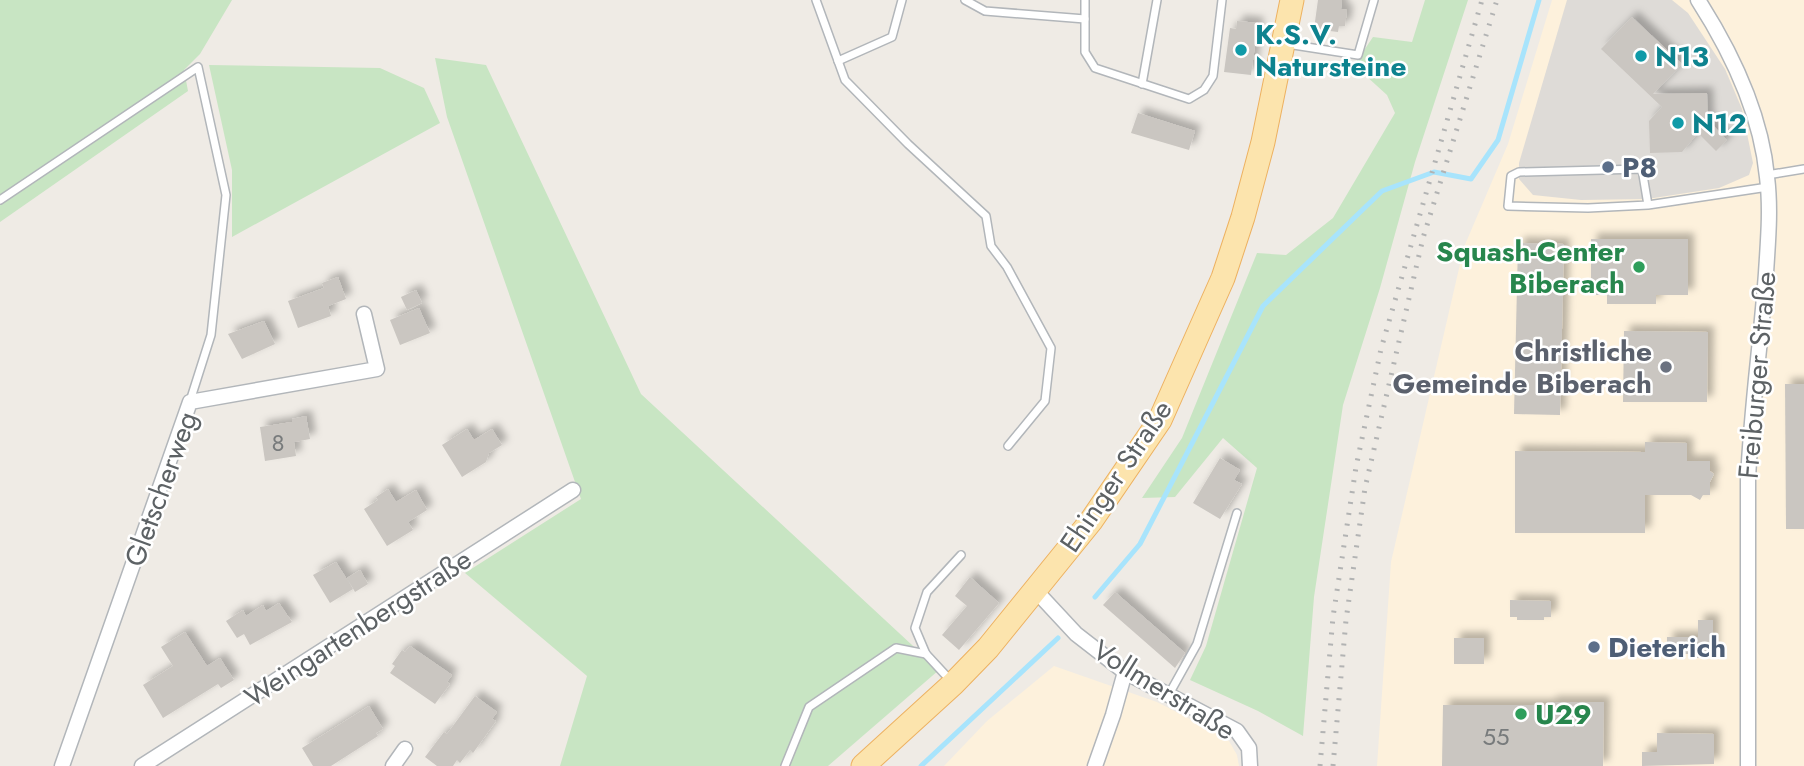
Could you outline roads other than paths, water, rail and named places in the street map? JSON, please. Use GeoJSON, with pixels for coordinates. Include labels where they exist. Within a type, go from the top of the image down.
{"type":"FeatureCollection","features":[{"type":"Feature","properties":{"kind":"main road","name":"Ehinger Straße"},"geometry":{"type":"LineString","coordinates":[[863,766],[946,676],[988,648],[1091,520],[1160,420],[1223,278],[1243,217],[1263,142],[1292,0]]}},
{"type":"Feature","properties":{"kind":"street","name":"Freiburger Straße"},"geometry":{"type":"LineString","coordinates":[[1698,0],[1739,75],[1752,108],[1768,181],[1768,244],[1748,480],[1748,766]]}},
{"type":"Feature","properties":{"kind":"street","name":"Gletscherweg"},"geometry":{"type":"LineString","coordinates":[[62,766],[190,401],[377,369],[364,314]]}},
{"type":"Feature","properties":{"kind":"street","name":"Weingartenbergstraße"},"geometry":{"type":"LineString","coordinates":[[142,766],[573,490]]}},
{"type":"Feature","properties":{"kind":"street","name":"Vollmerstraße"},"geometry":{"type":"LineString","coordinates":[[1036,591],[1076,634],[1125,672],[1237,731],[1248,748],[1250,766]]}},
{"type":"Feature","properties":{"kind":"street"},"geometry":{"type":"LineString","coordinates":[[1095,766],[1125,672]]}},
{"type":"Feature","properties":{"kind":"street"},"geometry":{"type":"LineString","coordinates":[[393,766],[405,749]]}},
{"type":"Feature","properties":{"kind":"lane"},"geometry":{"type":"LineString","coordinates":[[816,0],[845,80],[908,145],[986,216],[991,246],[1007,267],[1051,348],[1045,401],[1008,446]]}},
{"type":"Feature","properties":{"kind":"lane"},"geometry":{"type":"LineString","coordinates":[[838,61],[892,37],[902,0]]}},
{"type":"Feature","properties":{"kind":"lane"},"geometry":{"type":"LineString","coordinates":[[965,0],[985,11],[1085,19]]}},
{"type":"Feature","properties":{"kind":"lane"},"geometry":{"type":"LineString","coordinates":[[1085,0],[1085,52],[1095,68],[1189,99],[1204,90],[1213,76],[1222,0]]}},
{"type":"Feature","properties":{"kind":"lane"},"geometry":{"type":"LineString","coordinates":[[1142,84],[1157,0]]}},
{"type":"Feature","properties":{"kind":"lane"},"geometry":{"type":"LineString","coordinates":[[1283,44],[1357,55],[1374,0]]}},
{"type":"Feature","properties":{"kind":"lane"},"geometry":{"type":"LineString","coordinates":[[0,200],[198,67],[226,195],[211,335],[190,401]]}},
{"type":"Feature","properties":{"kind":"lane"},"geometry":{"type":"LineString","coordinates":[[1648,205],[1642,169],[1519,172],[1511,176],[1508,206],[1588,208],[1648,205],[1768,181],[1804,169]]}},
{"type":"Feature","properties":{"kind":"lane"},"geometry":{"type":"LineString","coordinates":[[1167,696],[1197,644],[1237,513]]}},
{"type":"Feature","properties":{"kind":"lane"},"geometry":{"type":"LineString","coordinates":[[946,676],[926,653],[915,628],[927,592],[961,555]]}},
{"type":"Feature","properties":{"kind":"lane"},"geometry":{"type":"LineString","coordinates":[[785,766],[809,707],[896,648],[926,653]]}},
{"type":"Feature","properties":{"kind":"waterway"},"geometry":{"type":"LineString","coordinates":[[1095,597],[1140,544],[1263,306],[1382,191],[1434,172],[1471,179],[1498,140],[1539,0]]}},
{"type":"Feature","properties":{"kind":"waterway"},"geometry":{"type":"LineString","coordinates":[[921,766],[1058,638]]}},
{"type":"Feature","properties":{"kind":"railway"},"geometry":{"type":"LineString","coordinates":[[1320,766],[1333,617],[1356,467],[1381,349],[1482,0]]}},
{"type":"Feature","properties":{"kind":"railway"},"geometry":{"type":"LineString","coordinates":[[1333,766],[1346,620],[1365,488],[1423,238],[1497,0]]}},
{"type":"Feature","properties":{"kind":"place","name":"K.S.V. Natursteine"},"geometry":{"type":"Point","coordinates":[1241,50]}},
{"type":"Feature","properties":{"kind":"place","name":"N13"},"geometry":{"type":"Point","coordinates":[1641,56]}},
{"type":"Feature","properties":{"kind":"place","name":"N12"},"geometry":{"type":"Point","coordinates":[1678,123]}},
{"type":"Feature","properties":{"kind":"place","name":"P8"},"geometry":{"type":"Point","coordinates":[1608,167]}},
{"type":"Feature","properties":{"kind":"place","name":"Squash-Center Biberach"},"geometry":{"type":"Point","coordinates":[1639,267]}},
{"type":"Feature","properties":{"kind":"place","name":"Christliche Gemeinde Biberach"},"geometry":{"type":"Point","coordinates":[1666,367]}},
{"type":"Feature","properties":{"kind":"place","name":"Dieterich"},"geometry":{"type":"Point","coordinates":[1594,647]}},
{"type":"Feature","properties":{"kind":"place","name":"U29"},"geometry":{"type":"Point","coordinates":[1521,714]}}]}
